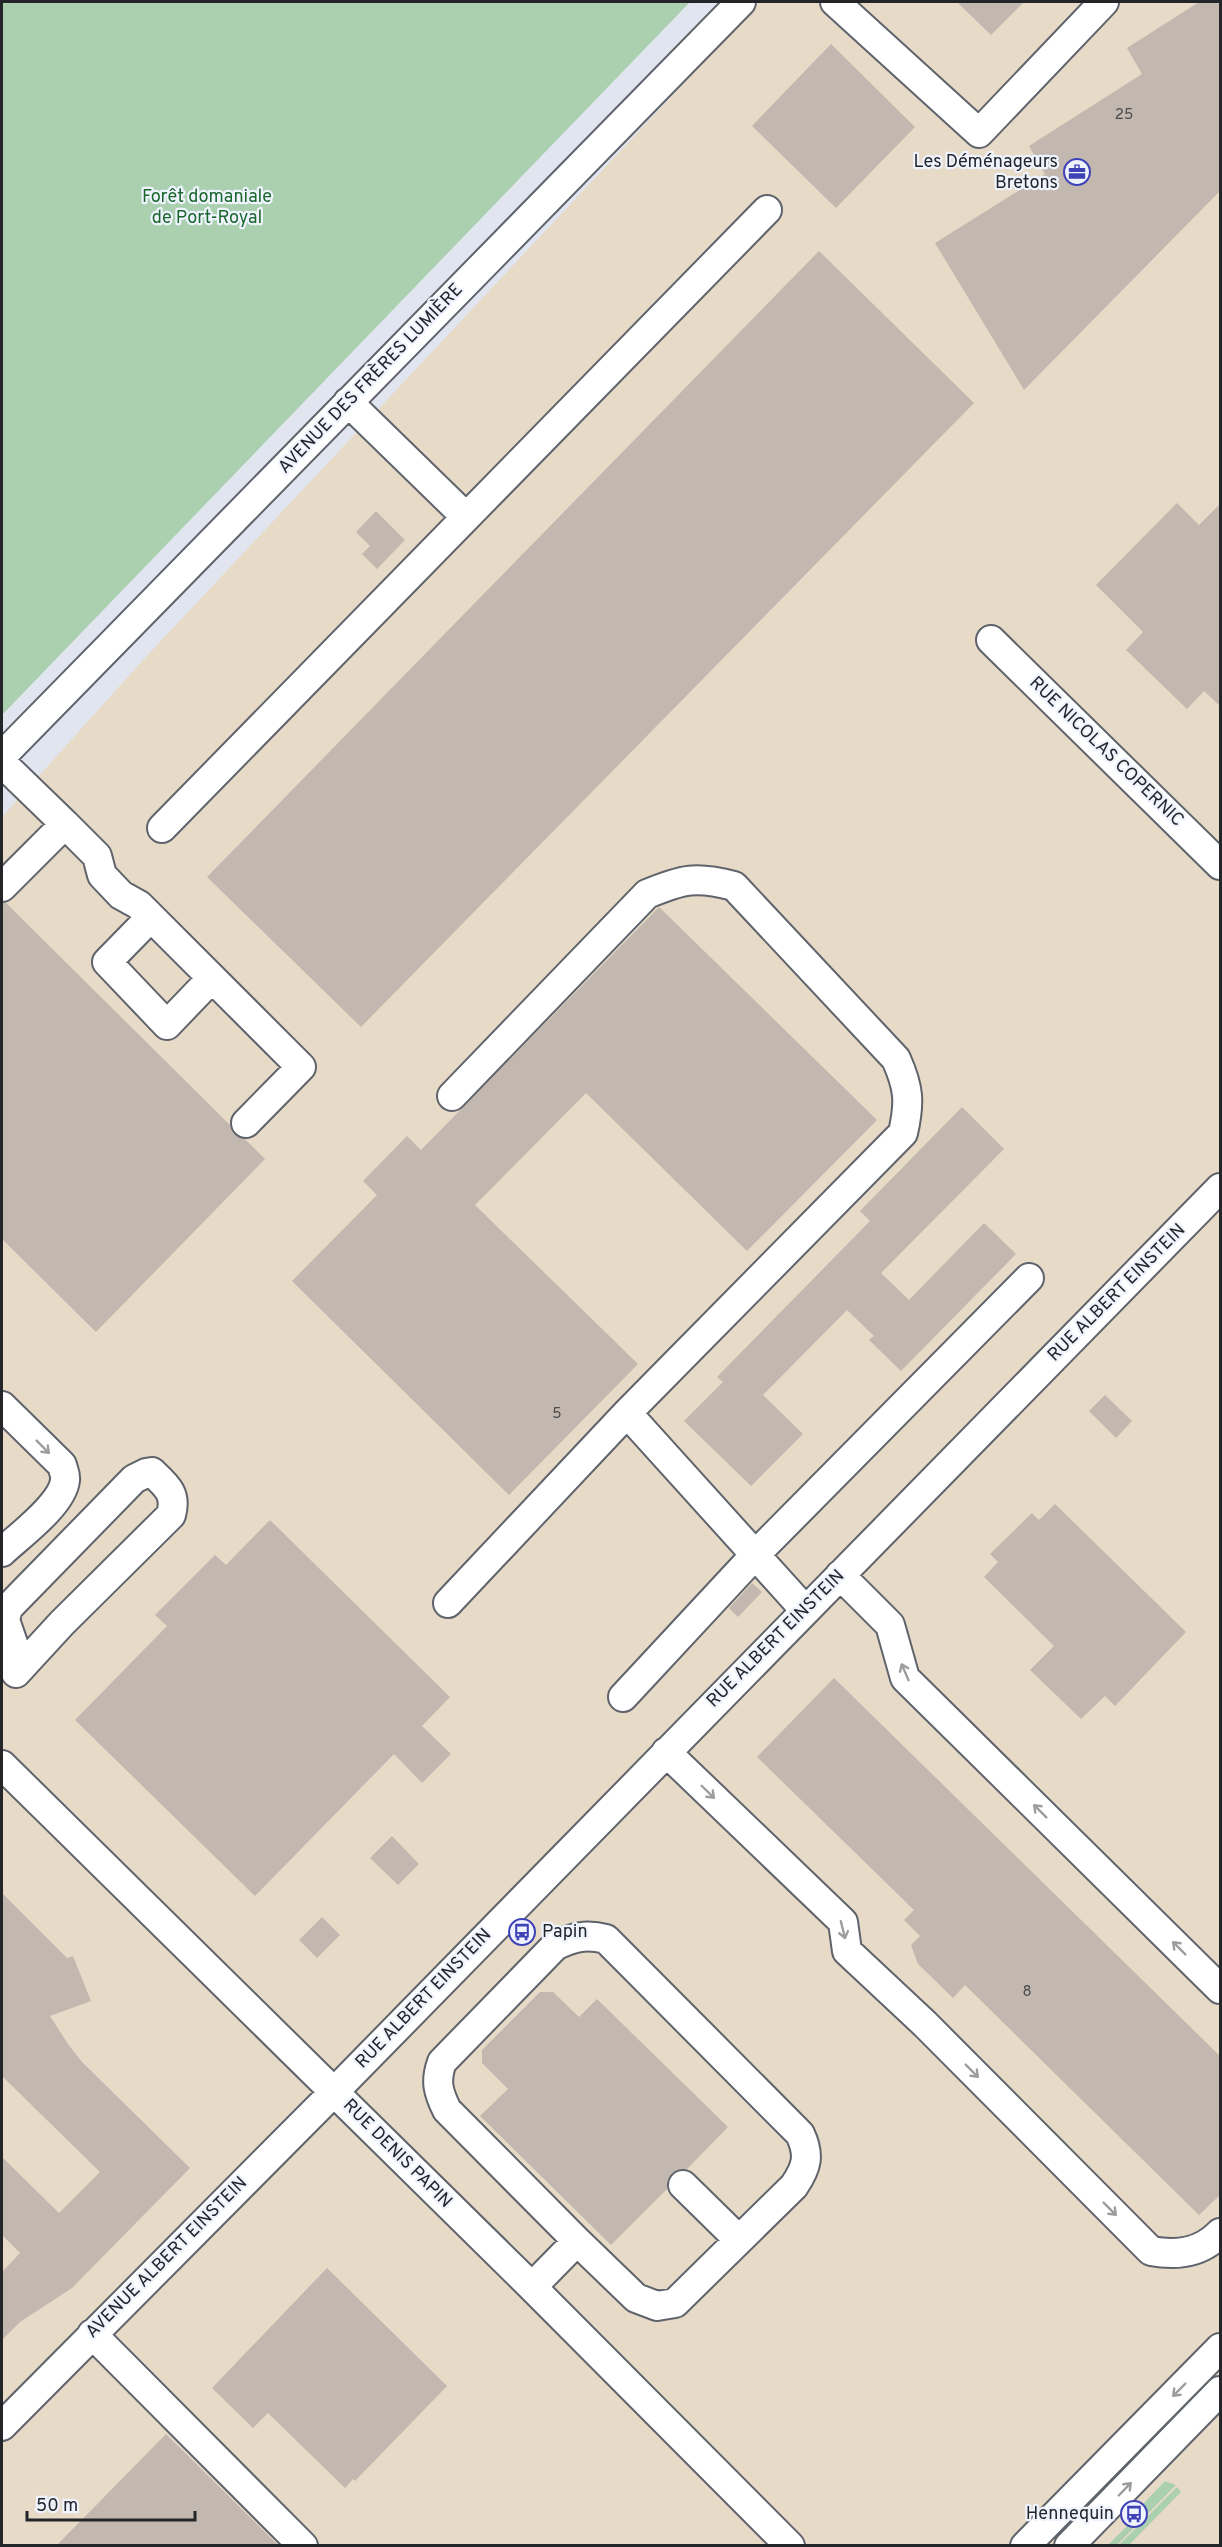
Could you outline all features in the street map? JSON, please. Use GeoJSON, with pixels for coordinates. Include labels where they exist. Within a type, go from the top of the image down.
{"type":"FeatureCollection","features":[{"type":"Feature","properties":{"kind":"street","name":"AVENUE DES FRÈRES LUMIÈRE"},"geometry":{"type":"LineString","coordinates":[[2,756],[741,2]]}},
{"type":"Feature","properties":{"kind":"street"},"geometry":{"type":"LineString","coordinates":[[835,2],[979,133],[1104,2]]}},
{"type":"Feature","properties":{"kind":"street"},"geometry":{"type":"LineString","coordinates":[[162,828],[767,210]]}},
{"type":"Feature","properties":{"kind":"street"},"geometry":{"type":"LineString","coordinates":[[348,402],[466,517]]}},
{"type":"Feature","properties":{"kind":"street","name":"RUE NICOLAS COPERNIC"},"geometry":{"type":"LineString","coordinates":[[991,640],[1221,865]]}},
{"type":"Feature","properties":{"kind":"street"},"geometry":{"type":"LineString","coordinates":[[2,763],[97,856],[102,875],[108,882],[121,895],[139,905],[301,1067],[246,1123]]}},
{"type":"Feature","properties":{"kind":"street"},"geometry":{"type":"LineString","coordinates":[[2,887],[65,824]]}},
{"type":"Feature","properties":{"kind":"street"},"geometry":{"type":"LineString","coordinates":[[448,1603],[627,1413],[903,1133],[909,1106],[906,1081],[896,1059],[734,886],[706,879],[674,882],[647,894],[452,1096]]}},
{"type":"Feature","properties":{"kind":"street"},"geometry":{"type":"LineString","coordinates":[[151,917],[106,962],[167,1025],[212,978]]}},
{"type":"Feature","properties":{"kind":"street","name":"RUE ALBERT EINSTEIN"},"geometry":{"type":"LineString","coordinates":[[334,2092],[1221,1188]]}},
{"type":"Feature","properties":{"kind":"street"},"geometry":{"type":"LineString","coordinates":[[623,1697],[755,1555],[1029,1278]]}},
{"type":"Feature","properties":{"kind":"street"},"geometry":{"type":"LineString","coordinates":[[2,1406],[62,1466],[66,1478],[63,1489],[49,1508],[2,1552]]}},
{"type":"Feature","properties":{"kind":"street"},"geometry":{"type":"LineString","coordinates":[[627,1413],[806,1610]]}},
{"type":"Feature","properties":{"kind":"street"},"geometry":{"type":"LineString","coordinates":[[152,1472],[172,1493],[175,1503],[171,1515],[62,1623],[9,1683],[16,1652],[5,1620],[8,1608],[134,1479],[152,1472]]}},
{"type":"Feature","properties":{"kind":"street"},"geometry":{"type":"LineString","coordinates":[[840,1575],[890,1625],[905,1678],[1221,1989]]}},
{"type":"Feature","properties":{"kind":"street"},"geometry":{"type":"LineString","coordinates":[[666,1752],[843,1922],[847,1951],[925,2024],[1151,2251],[1169,2254],[1189,2253],[1212,2242],[1221,2233]]}},
{"type":"Feature","properties":{"kind":"street","name":"RUE DENIS PAPIN"},"geometry":{"type":"LineString","coordinates":[[2,1765],[532,2287],[790,2546]]}},
{"type":"Feature","properties":{"kind":"street"},"geometry":{"type":"LineString","coordinates":[[576,1936],[593,1936],[606,1939],[800,2134],[807,2149],[803,2173],[794,2186],[675,2303],[657,2306],[636,2298],[577,2241],[447,2110],[438,2092],[437,2074],[442,2062],[555,1946],[576,1936]]}},
{"type":"Feature","properties":{"kind":"street","name":"AVENUE ALBERT EINSTEIN"},"geometry":{"type":"LineString","coordinates":[[2,2426],[334,2092]]}},
{"type":"Feature","properties":{"kind":"street"},"geometry":{"type":"LineString","coordinates":[[683,2185],[740,2240]]}},
{"type":"Feature","properties":{"kind":"street"},"geometry":{"type":"LineString","coordinates":[[532,2287],[577,2241]]}},
{"type":"Feature","properties":{"kind":"street"},"geometry":{"type":"LineString","coordinates":[[92,2334],[303,2546]]}},
{"type":"Feature","properties":{"kind":"street"},"geometry":{"type":"LineString","coordinates":[[1025,2546],[1221,2348]]}},
{"type":"Feature","properties":{"kind":"street"},"geometry":{"type":"LineString","coordinates":[[1069,2546],[1221,2391]]}},
{"type":"Feature","properties":{"kind":"shaded area"},"geometry":{"type":"Polygon","coordinates":[[[760,2],[1220,2],[1220,2545],[2,2546],[2,817],[144,659],[760,2]]]}},
{"type":"Feature","properties":{"kind":"green space","name":"Forêt domaniale de Port-Royal"},"geometry":{"type":"Polygon","coordinates":[[[2,2],[690,2],[2,715],[2,2]]]}},
{"type":"Feature","properties":{"kind":"green space"},"geometry":{"type":"Polygon","coordinates":[[[1165,2481],[1176,2485],[1117,2545],[1108,2545],[1143,2510],[1140,2507],[1165,2481]]]}},
{"type":"Feature","properties":{"kind":"green space"},"geometry":{"type":"Polygon","coordinates":[[[1177,2487],[1181,2492],[1129,2545],[1119,2545],[1177,2487]]]}},
{"type":"Feature","properties":{"kind":"building"},"geometry":{"type":"Polygon","coordinates":[[[957,2],[1024,2],[991,35],[957,2]]]}},
{"type":"Feature","properties":{"kind":"building"},"geometry":{"type":"Polygon","coordinates":[[[1199,2],[1221,2],[1221,190],[1024,390],[935,243],[1045,174],[1029,146],[1142,74],[1127,48],[1199,2]]]}},
{"type":"Feature","properties":{"kind":"building"},"geometry":{"type":"Polygon","coordinates":[[[831,44],[915,127],[836,208],[752,126],[831,44]]]}},
{"type":"Feature","properties":{"kind":"building"},"geometry":{"type":"Polygon","coordinates":[[[819,251],[974,403],[361,1027],[207,877],[819,251]]]}},
{"type":"Feature","properties":{"kind":"building"},"geometry":{"type":"Polygon","coordinates":[[[1177,503],[1199,525],[1221,503],[1221,707],[1204,691],[1187,709],[1126,650],[1143,632],[1096,585],[1177,503]]]}},
{"type":"Feature","properties":{"kind":"building"},"geometry":{"type":"Polygon","coordinates":[[[376,511],[405,540],[377,569],[362,554],[370,546],[356,532],[376,511]]]}},
{"type":"Feature","properties":{"kind":"building"},"geometry":{"type":"Polygon","coordinates":[[[2,903],[6,903],[230,1125],[234,1134],[245,1139],[265,1159],[96,1332],[2,1239],[2,903]]]}},
{"type":"Feature","properties":{"kind":"building"},"geometry":{"type":"Polygon","coordinates":[[[659,907],[877,1120],[747,1251],[586,1093],[475,1205],[638,1364],[509,1495],[292,1281],[377,1195],[363,1181],[407,1136],[421,1150],[659,907]]]}},
{"type":"Feature","properties":{"kind":"building"},"geometry":{"type":"Polygon","coordinates":[[[962,1107],[1004,1149],[881,1273],[909,1300],[984,1223],[1016,1254],[901,1371],[869,1340],[874,1336],[847,1310],[763,1395],[803,1434],[751,1486],[684,1421],[723,1382],[717,1377],[870,1221],[860,1211],[962,1107]]]}},
{"type":"Feature","properties":{"kind":"building"},"geometry":{"type":"Polygon","coordinates":[[[1105,1395],[1132,1421],[1116,1438],[1089,1411],[1105,1395]]]}},
{"type":"Feature","properties":{"kind":"building"},"geometry":{"type":"Polygon","coordinates":[[[1055,1504],[1186,1632],[1115,1706],[1105,1696],[1081,1719],[1030,1670],[1054,1646],[984,1577],[998,1562],[990,1554],[1032,1513],[1039,1520],[1055,1504]]]}},
{"type":"Feature","properties":{"kind":"building"},"geometry":{"type":"Polygon","coordinates":[[[270,1520],[450,1697],[422,1726],[451,1754],[422,1783],[394,1754],[255,1896],[75,1720],[167,1626],[155,1615],[215,1555],[226,1565],[270,1520]]]}},
{"type":"Feature","properties":{"kind":"building"},"geometry":{"type":"Polygon","coordinates":[[[752,1583],[762,1592],[738,1617],[729,1608],[752,1583]]]}},
{"type":"Feature","properties":{"kind":"building"},"geometry":{"type":"Polygon","coordinates":[[[834,1678],[1221,2057],[1221,2194],[1199,2215],[965,1985],[953,1998],[918,1964],[911,1945],[920,1936],[904,1920],[914,1910],[757,1757],[834,1678]]]}},
{"type":"Feature","properties":{"kind":"building"},"geometry":{"type":"Polygon","coordinates":[[[392,1836],[419,1864],[398,1885],[370,1858],[392,1836]]]}},
{"type":"Feature","properties":{"kind":"building"},"geometry":{"type":"Polygon","coordinates":[[[2,1893],[67,1958],[73,1956],[91,2001],[50,2016],[68,2044],[82,2062],[190,2168],[72,2288],[20,2322],[2,2340],[2,2272],[20,2253],[2,2235],[2,2157],[59,2213],[100,2172],[2,2076],[2,1893]]]}},
{"type":"Feature","properties":{"kind":"building"},"geometry":{"type":"Polygon","coordinates":[[[322,1917],[340,1935],[317,1958],[299,1940],[322,1917]]]}},
{"type":"Feature","properties":{"kind":"building"},"geometry":{"type":"Polygon","coordinates":[[[540,1992],[553,1992],[579,2017],[597,1999],[728,2127],[687,2169],[679,2169],[672,2173],[667,2180],[667,2189],[611,2245],[480,2116],[508,2089],[482,2063],[482,2050],[540,1992]]]}},
{"type":"Feature","properties":{"kind":"building"},"geometry":{"type":"Polygon","coordinates":[[[327,2268],[447,2386],[355,2481],[353,2479],[345,2488],[268,2413],[253,2428],[212,2388],[327,2268]]]}},
{"type":"Feature","properties":{"kind":"building"},"geometry":{"type":"Polygon","coordinates":[[[166,2434],[279,2546],[56,2546],[166,2434]]]}},
{"type":"Feature","properties":{"kind":"place","name":"Les Déménageurs Bretons"},"geometry":{"type":"Point","coordinates":[1077,172]}},
{"type":"Feature","properties":{"kind":"place","name":"Papin"},"geometry":{"type":"Point","coordinates":[522,1932]}},
{"type":"Feature","properties":{"kind":"place","name":"Hennequin"},"geometry":{"type":"Point","coordinates":[1134,2514]}}]}
